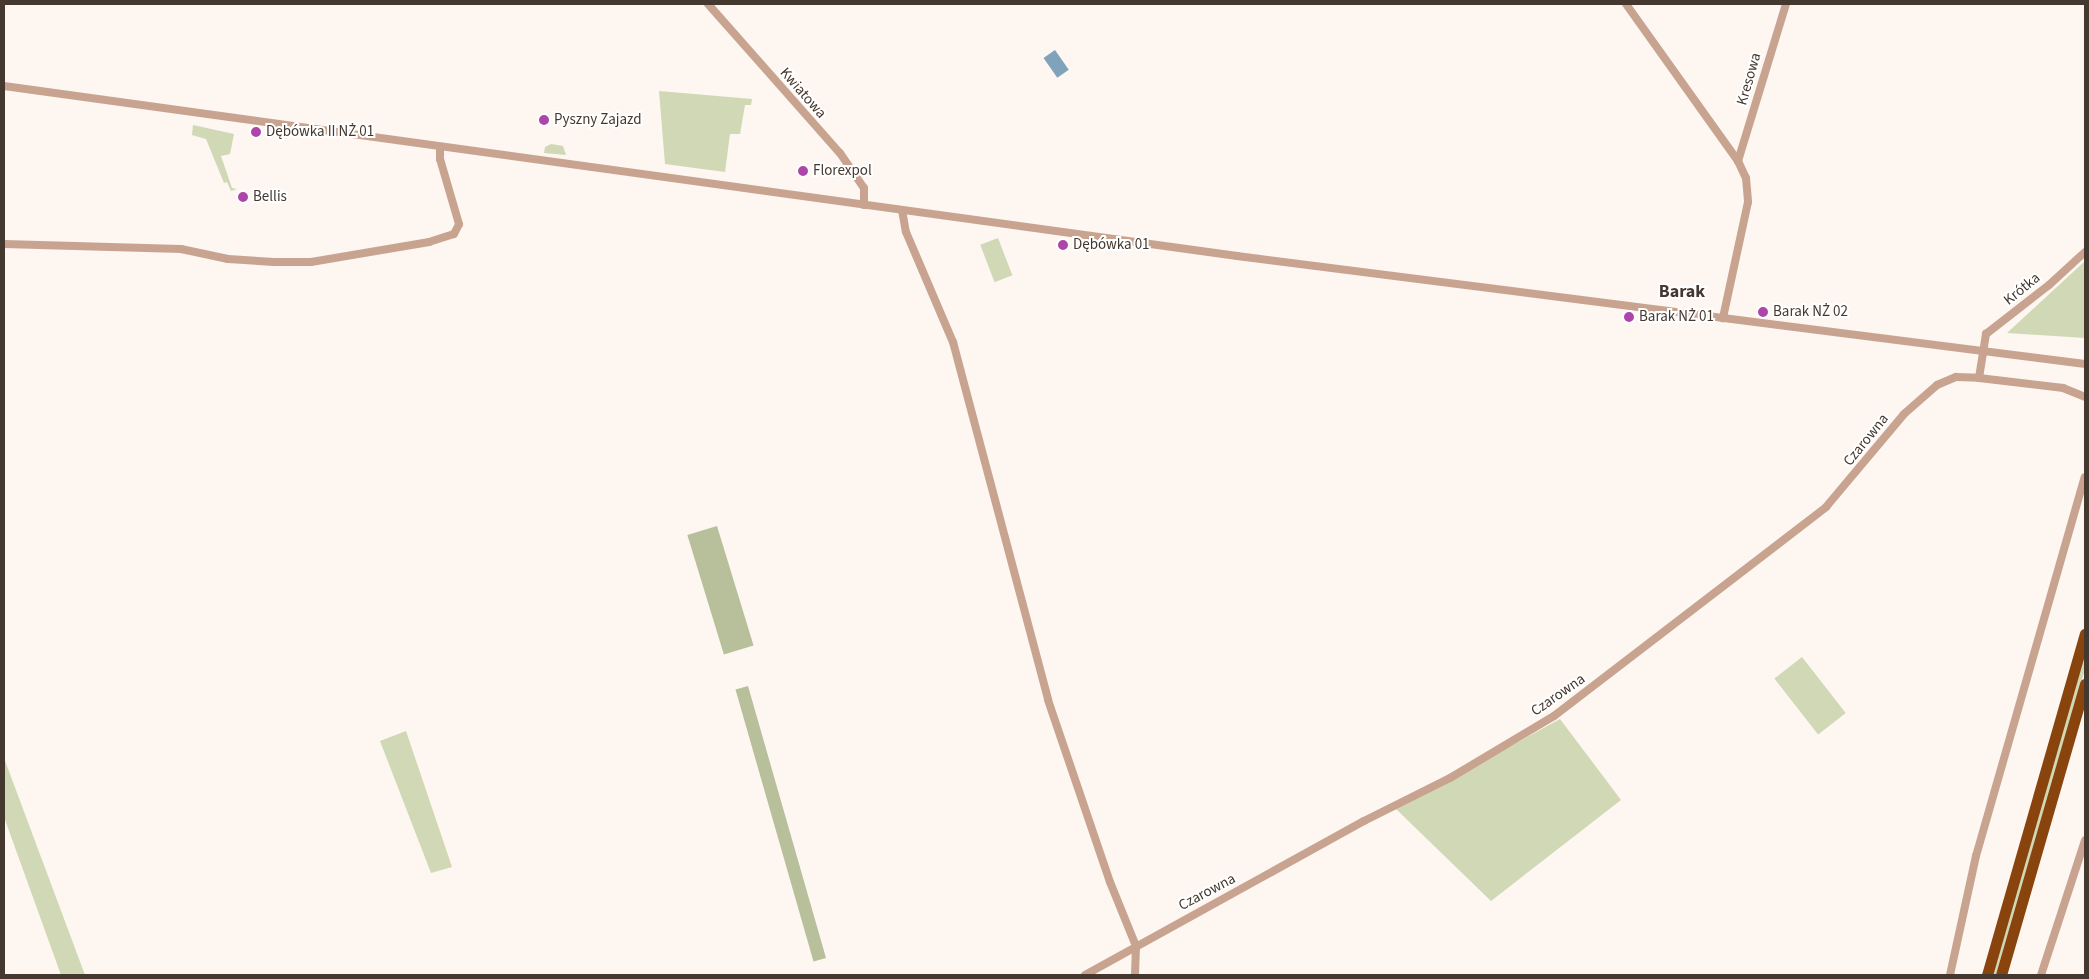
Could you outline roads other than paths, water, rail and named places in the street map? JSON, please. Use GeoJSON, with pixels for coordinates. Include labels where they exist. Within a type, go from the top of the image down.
{"type":"FeatureCollection","features":[{"type":"Feature","properties":{"kind":"highway"},"geometry":{"type":"LineString","coordinates":[[1987,975],[2085,634]]}},
{"type":"Feature","properties":{"kind":"highway"},"geometry":{"type":"LineString","coordinates":[[2001,975],[2085,684]]}},
{"type":"Feature","properties":{"kind":"street","name":"Kwiatowa"},"geometry":{"type":"LineString","coordinates":[[708,4],[840,153],[864,188],[864,205]]}},
{"type":"Feature","properties":{"kind":"street"},"geometry":{"type":"LineString","coordinates":[[1626,4],[1738,161],[1746,178],[1748,202],[1724,318]]}},
{"type":"Feature","properties":{"kind":"street","name":"Kresowa"},"geometry":{"type":"LineString","coordinates":[[1738,161],[1786,4]]}},
{"type":"Feature","properties":{"kind":"street"},"geometry":{"type":"LineString","coordinates":[[4,86],[864,205],[2085,364]]}},
{"type":"Feature","properties":{"kind":"street"},"geometry":{"type":"LineString","coordinates":[[4,244],[181,249],[228,259],[311,262],[429,242],[454,234],[459,224],[440,159],[440,147]]}},
{"type":"Feature","properties":{"kind":"street"},"geometry":{"type":"LineString","coordinates":[[902,210],[906,232],[953,342],[1024,618],[1052,713],[1110,882],[1136,946],[1135,975]]}},
{"type":"Feature","properties":{"kind":"street","name":"Krótka"},"geometry":{"type":"LineString","coordinates":[[1979,378],[1986,334],[2048,285],[2085,252]]}},
{"type":"Feature","properties":{"kind":"street","name":"Czarowna"},"geometry":{"type":"LineString","coordinates":[[1085,975],[1450,778],[1554,716],[1826,507],[1899,420],[1937,385],[1956,377],[1979,378]]}},
{"type":"Feature","properties":{"kind":"street"},"geometry":{"type":"LineString","coordinates":[[1979,378],[2063,388],[2085,397]]}},
{"type":"Feature","properties":{"kind":"street"},"geometry":{"type":"LineString","coordinates":[[1950,975],[1976,856],[2085,477]]}},
{"type":"Feature","properties":{"kind":"street"},"geometry":{"type":"LineString","coordinates":[[2041,975],[2085,840]]}},
{"type":"Feature","properties":{"kind":"water"},"geometry":{"type":"Polygon","coordinates":[[[1055,50],[1069,70],[1057,78],[1044,58],[1055,50]]]}},
{"type":"Feature","properties":{"kind":"place","name":"Pyszny Zajazd"},"geometry":{"type":"Point","coordinates":[544,120]}},
{"type":"Feature","properties":{"kind":"place","name":"Dębówka II NŻ 01"},"geometry":{"type":"Point","coordinates":[256,132]}},
{"type":"Feature","properties":{"kind":"place","name":"Florexpol"},"geometry":{"type":"Point","coordinates":[803,171]}},
{"type":"Feature","properties":{"kind":"place","name":"Bellis"},"geometry":{"type":"Point","coordinates":[243,197]}},
{"type":"Feature","properties":{"kind":"place","name":"Dębówka 01"},"geometry":{"type":"Point","coordinates":[1063,245]}},
{"type":"Feature","properties":{"kind":"place","name":"Barak NŻ 02"},"geometry":{"type":"Point","coordinates":[1763,312]}},
{"type":"Feature","properties":{"kind":"place","name":"Barak NŻ 01"},"geometry":{"type":"Point","coordinates":[1629,317]}},
{"type":"Feature","properties":{"kind":"district","name":"Barak"},"geometry":{"type":"Point","coordinates":[1682,292]}}]}
